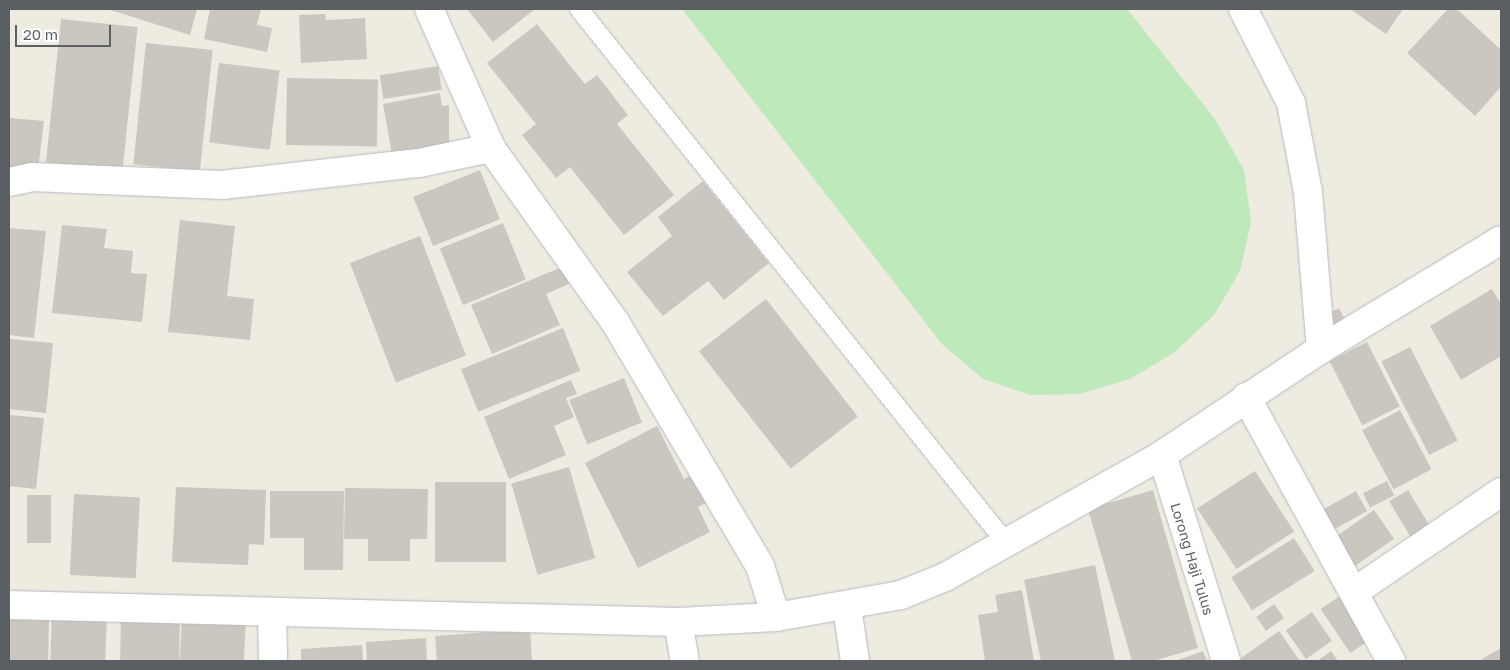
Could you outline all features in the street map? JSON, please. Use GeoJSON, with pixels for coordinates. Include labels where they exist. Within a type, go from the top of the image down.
{"type":"FeatureCollection","features":[{"type":"Feature","properties":{"kind":"street"},"geometry":{"type":"LineString","coordinates":[[429,9],[491,148],[615,322],[760,566],[776,618]]}},
{"type":"Feature","properties":{"kind":"street"},"geometry":{"type":"LineString","coordinates":[[1244,9],[1291,103],[1308,192],[1321,349]]}},
{"type":"Feature","properties":{"kind":"street"},"geometry":{"type":"LineString","coordinates":[[9,182],[32,177],[222,185],[419,163],[491,148]]}},
{"type":"Feature","properties":{"kind":"street"},"geometry":{"type":"LineString","coordinates":[[9,606],[678,622],[776,618],[847,607],[901,595],[1007,544],[1162,455],[1246,397],[1321,349],[1501,240]]}},
{"type":"Feature","properties":{"kind":"street"},"geometry":{"type":"LineString","coordinates":[[1246,397],[1391,661]]}},
{"type":"Feature","properties":{"kind":"street","name":"Lorong Haji Tulus"},"geometry":{"type":"LineString","coordinates":[[1162,455],[1226,661]]}},
{"type":"Feature","properties":{"kind":"street"},"geometry":{"type":"LineString","coordinates":[[1354,592],[1501,492]]}},
{"type":"Feature","properties":{"kind":"street"},"geometry":{"type":"LineString","coordinates":[[847,607],[855,661]]}},
{"type":"Feature","properties":{"kind":"street"},"geometry":{"type":"LineString","coordinates":[[272,612],[273,661]]}},
{"type":"Feature","properties":{"kind":"street"},"geometry":{"type":"LineString","coordinates":[[678,622],[686,661]]}},
{"type":"Feature","properties":{"kind":"lane"},"geometry":{"type":"LineString","coordinates":[[579,9],[1007,544]]}},
{"type":"Feature","properties":{"kind":"green space"},"geometry":{"type":"Polygon","coordinates":[[[682,9],[1127,9],[1215,119],[1244,170],[1251,222],[1240,271],[1214,315],[1175,352],[1130,379],[1080,394],[1030,395],[983,379],[942,344],[682,9]]]}},
{"type":"Feature","properties":{"kind":"building"},"geometry":{"type":"Polygon","coordinates":[[[107,9],[197,9],[190,35],[107,9]]]}},
{"type":"Feature","properties":{"kind":"building"},"geometry":{"type":"Polygon","coordinates":[[[210,9],[261,9],[257,25],[272,28],[267,52],[204,39],[210,9]]]}},
{"type":"Feature","properties":{"kind":"building"},"geometry":{"type":"Polygon","coordinates":[[[467,9],[535,9],[493,42],[467,9]]]}},
{"type":"Feature","properties":{"kind":"building"},"geometry":{"type":"Polygon","coordinates":[[[1350,9],[1403,9],[1386,34],[1350,9]]]}},
{"type":"Feature","properties":{"kind":"building"},"geometry":{"type":"Polygon","coordinates":[[[1448,9],[1457,9],[1501,50],[1501,87],[1475,116],[1407,53],[1448,9]]]}},
{"type":"Feature","properties":{"kind":"building"},"geometry":{"type":"Polygon","coordinates":[[[325,14],[326,20],[365,18],[367,59],[301,63],[299,15],[325,14]]]}},
{"type":"Feature","properties":{"kind":"building"},"geometry":{"type":"Polygon","coordinates":[[[61,19],[138,27],[123,170],[46,162],[61,19]]]}},
{"type":"Feature","properties":{"kind":"building"},"geometry":{"type":"Polygon","coordinates":[[[537,24],[585,84],[597,75],[628,115],[617,124],[674,195],[624,235],[570,167],[556,178],[522,135],[536,124],[487,63],[537,24]]]}},
{"type":"Feature","properties":{"kind":"building"},"geometry":{"type":"Polygon","coordinates":[[[146,43],[213,50],[200,171],[133,164],[146,43]]]}},
{"type":"Feature","properties":{"kind":"building"},"geometry":{"type":"Polygon","coordinates":[[[219,63],[280,70],[270,150],[209,142],[219,63]]]}},
{"type":"Feature","properties":{"kind":"building"},"geometry":{"type":"Polygon","coordinates":[[[438,66],[442,90],[383,99],[380,75],[438,66]]]}},
{"type":"Feature","properties":{"kind":"building"},"geometry":{"type":"Polygon","coordinates":[[[287,78],[378,80],[377,147],[286,145],[287,78]]]}},
{"type":"Feature","properties":{"kind":"building"},"geometry":{"type":"Polygon","coordinates":[[[440,93],[442,106],[449,105],[449,143],[392,154],[383,104],[440,93]]]}},
{"type":"Feature","properties":{"kind":"building"},"geometry":{"type":"Polygon","coordinates":[[[9,118],[44,121],[38,170],[9,167],[9,118]]]}},
{"type":"Feature","properties":{"kind":"building"},"geometry":{"type":"Polygon","coordinates":[[[480,170],[500,219],[433,246],[413,197],[480,170]]]}},
{"type":"Feature","properties":{"kind":"building"},"geometry":{"type":"Polygon","coordinates":[[[703,181],[769,263],[724,300],[708,281],[663,316],[627,272],[672,236],[658,217],[703,181]]]}},
{"type":"Feature","properties":{"kind":"building"},"geometry":{"type":"Polygon","coordinates":[[[180,220],[235,226],[227,296],[254,299],[250,340],[168,332],[180,220]]]}},
{"type":"Feature","properties":{"kind":"building"},"geometry":{"type":"Polygon","coordinates":[[[503,223],[526,280],[463,305],[440,248],[503,223]]]}},
{"type":"Feature","properties":{"kind":"building"},"geometry":{"type":"Polygon","coordinates":[[[62,225],[107,229],[104,248],[133,251],[131,273],[147,274],[142,322],[52,313],[62,225]]]}},
{"type":"Feature","properties":{"kind":"building"},"geometry":{"type":"Polygon","coordinates":[[[9,228],[46,231],[34,338],[9,335],[9,228]]]}},
{"type":"Feature","properties":{"kind":"building"},"geometry":{"type":"Polygon","coordinates":[[[420,236],[466,355],[396,382],[350,263],[420,236]]]}},
{"type":"Feature","properties":{"kind":"building"},"geometry":{"type":"Polygon","coordinates":[[[562,267],[569,284],[546,294],[560,325],[492,354],[471,305],[562,267]]]}},
{"type":"Feature","properties":{"kind":"building"},"geometry":{"type":"Polygon","coordinates":[[[1492,289],[1501,304],[1501,356],[1461,380],[1430,326],[1492,289]]]}},
{"type":"Feature","properties":{"kind":"building"},"geometry":{"type":"Polygon","coordinates":[[[766,299],[858,416],[791,469],[699,351],[766,299]]]}},
{"type":"Feature","properties":{"kind":"building"},"geometry":{"type":"Polygon","coordinates":[[[1339,308],[1346,322],[1328,331],[1321,317],[1339,308]]]}},
{"type":"Feature","properties":{"kind":"building"},"geometry":{"type":"Polygon","coordinates":[[[563,328],[580,371],[478,412],[461,369],[563,328]]]}},
{"type":"Feature","properties":{"kind":"building"},"geometry":{"type":"Polygon","coordinates":[[[9,339],[53,343],[46,413],[9,409],[9,339]]]}},
{"type":"Feature","properties":{"kind":"building"},"geometry":{"type":"Polygon","coordinates":[[[1367,342],[1400,406],[1362,425],[1330,361],[1367,342]]]}},
{"type":"Feature","properties":{"kind":"building"},"geometry":{"type":"Polygon","coordinates":[[[1410,347],[1458,441],[1429,455],[1381,362],[1410,347]]]}},
{"type":"Feature","properties":{"kind":"building"},"geometry":{"type":"Polygon","coordinates":[[[624,378],[642,423],[587,445],[569,400],[624,378]]]}},
{"type":"Feature","properties":{"kind":"building"},"geometry":{"type":"Polygon","coordinates":[[[571,380],[577,394],[566,398],[574,417],[554,426],[566,455],[509,479],[484,417],[571,380]]]}},
{"type":"Feature","properties":{"kind":"building"},"geometry":{"type":"Polygon","coordinates":[[[1400,410],[1431,469],[1393,489],[1362,430],[1400,410]]]}},
{"type":"Feature","properties":{"kind":"building"},"geometry":{"type":"Polygon","coordinates":[[[9,415],[44,418],[36,489],[9,486],[9,415]]]}},
{"type":"Feature","properties":{"kind":"building"},"geometry":{"type":"Polygon","coordinates":[[[657,426],[684,479],[700,471],[715,498],[698,507],[710,532],[638,568],[585,463],[657,426]]]}},
{"type":"Feature","properties":{"kind":"building"},"geometry":{"type":"Polygon","coordinates":[[[569,467],[595,558],[538,575],[511,484],[569,467]]]}},
{"type":"Feature","properties":{"kind":"building"},"geometry":{"type":"Polygon","coordinates":[[[1255,471],[1294,531],[1236,569],[1197,509],[1255,471]]]}},
{"type":"Feature","properties":{"kind":"building"},"geometry":{"type":"Polygon","coordinates":[[[1387,481],[1394,495],[1370,508],[1363,493],[1387,481]]]}},
{"type":"Feature","properties":{"kind":"building"},"geometry":{"type":"Polygon","coordinates":[[[435,482],[506,482],[506,562],[435,562],[435,482]]]}},
{"type":"Feature","properties":{"kind":"building"},"geometry":{"type":"Polygon","coordinates":[[[176,487],[266,490],[264,545],[249,544],[248,565],[172,562],[176,487]]]}},
{"type":"Feature","properties":{"kind":"building"},"geometry":{"type":"Polygon","coordinates":[[[345,488],[428,489],[427,539],[410,539],[410,561],[368,561],[368,539],[344,539],[345,488]]]}},
{"type":"Feature","properties":{"kind":"building"},"geometry":{"type":"Polygon","coordinates":[[[1153,490],[1198,648],[1153,661],[1132,661],[1088,509],[1153,490]]]}},
{"type":"Feature","properties":{"kind":"building"},"geometry":{"type":"Polygon","coordinates":[[[1408,490],[1430,526],[1411,537],[1389,501],[1408,490]]]}},
{"type":"Feature","properties":{"kind":"building"},"geometry":{"type":"Polygon","coordinates":[[[270,491],[344,491],[343,570],[304,570],[304,538],[270,538],[270,491]]]}},
{"type":"Feature","properties":{"kind":"building"},"geometry":{"type":"Polygon","coordinates":[[[1356,491],[1367,511],[1335,529],[1324,509],[1356,491]]]}},
{"type":"Feature","properties":{"kind":"building"},"geometry":{"type":"Polygon","coordinates":[[[74,494],[140,497],[136,578],[70,575],[74,494]]]}},
{"type":"Feature","properties":{"kind":"building"},"geometry":{"type":"Polygon","coordinates":[[[27,495],[51,495],[51,543],[27,543],[27,495]]]}},
{"type":"Feature","properties":{"kind":"building"},"geometry":{"type":"Polygon","coordinates":[[[1374,510],[1394,539],[1351,568],[1331,540],[1374,510]]]}},
{"type":"Feature","properties":{"kind":"building"},"geometry":{"type":"Polygon","coordinates":[[[1294,538],[1315,571],[1252,610],[1231,577],[1294,538]]]}},
{"type":"Feature","properties":{"kind":"building"},"geometry":{"type":"Polygon","coordinates":[[[1095,565],[1115,661],[1041,661],[1024,580],[1095,565]]]}},
{"type":"Feature","properties":{"kind":"building"},"geometry":{"type":"Polygon","coordinates":[[[1022,590],[1034,661],[985,661],[978,615],[998,612],[995,595],[1022,590]]]}},
{"type":"Feature","properties":{"kind":"building"},"geometry":{"type":"Polygon","coordinates":[[[1343,594],[1373,638],[1350,653],[1321,609],[1343,594]]]}},
{"type":"Feature","properties":{"kind":"building"},"geometry":{"type":"Polygon","coordinates":[[[1274,604],[1284,618],[1266,631],[1256,617],[1274,604]]]}},
{"type":"Feature","properties":{"kind":"building"},"geometry":{"type":"Polygon","coordinates":[[[52,611],[107,613],[105,661],[50,661],[52,611]]]}},
{"type":"Feature","properties":{"kind":"building"},"geometry":{"type":"Polygon","coordinates":[[[121,612],[180,613],[179,661],[120,661],[121,612]]]}},
{"type":"Feature","properties":{"kind":"building"},"geometry":{"type":"Polygon","coordinates":[[[1312,612],[1332,641],[1306,659],[1286,630],[1312,612]]]}},
{"type":"Feature","properties":{"kind":"building"},"geometry":{"type":"Polygon","coordinates":[[[9,616],[49,617],[48,661],[9,661],[9,616]]]}},
{"type":"Feature","properties":{"kind":"building"},"geometry":{"type":"Polygon","coordinates":[[[182,618],[246,621],[244,661],[180,661],[182,618]]]}},
{"type":"Feature","properties":{"kind":"building"},"geometry":{"type":"Polygon","coordinates":[[[530,629],[532,661],[437,661],[435,636],[530,629]]]}},
{"type":"Feature","properties":{"kind":"building"},"geometry":{"type":"Polygon","coordinates":[[[1279,631],[1300,661],[1242,661],[1241,658],[1279,631]]]}},
{"type":"Feature","properties":{"kind":"building"},"geometry":{"type":"Polygon","coordinates":[[[426,638],[427,661],[367,661],[366,642],[426,638]]]}},
{"type":"Feature","properties":{"kind":"building"},"geometry":{"type":"Polygon","coordinates":[[[362,645],[363,661],[301,661],[301,649],[362,645]]]}},
{"type":"Feature","properties":{"kind":"building"},"geometry":{"type":"Polygon","coordinates":[[[1501,648],[1501,661],[1483,661],[1482,659],[1501,648]]]}},
{"type":"Feature","properties":{"kind":"building"},"geometry":{"type":"Polygon","coordinates":[[[1203,651],[1207,661],[1175,661],[1203,651]]]}},
{"type":"Feature","properties":{"kind":"building"},"geometry":{"type":"Polygon","coordinates":[[[1331,651],[1338,661],[1317,661],[1331,651]]]}}]}
